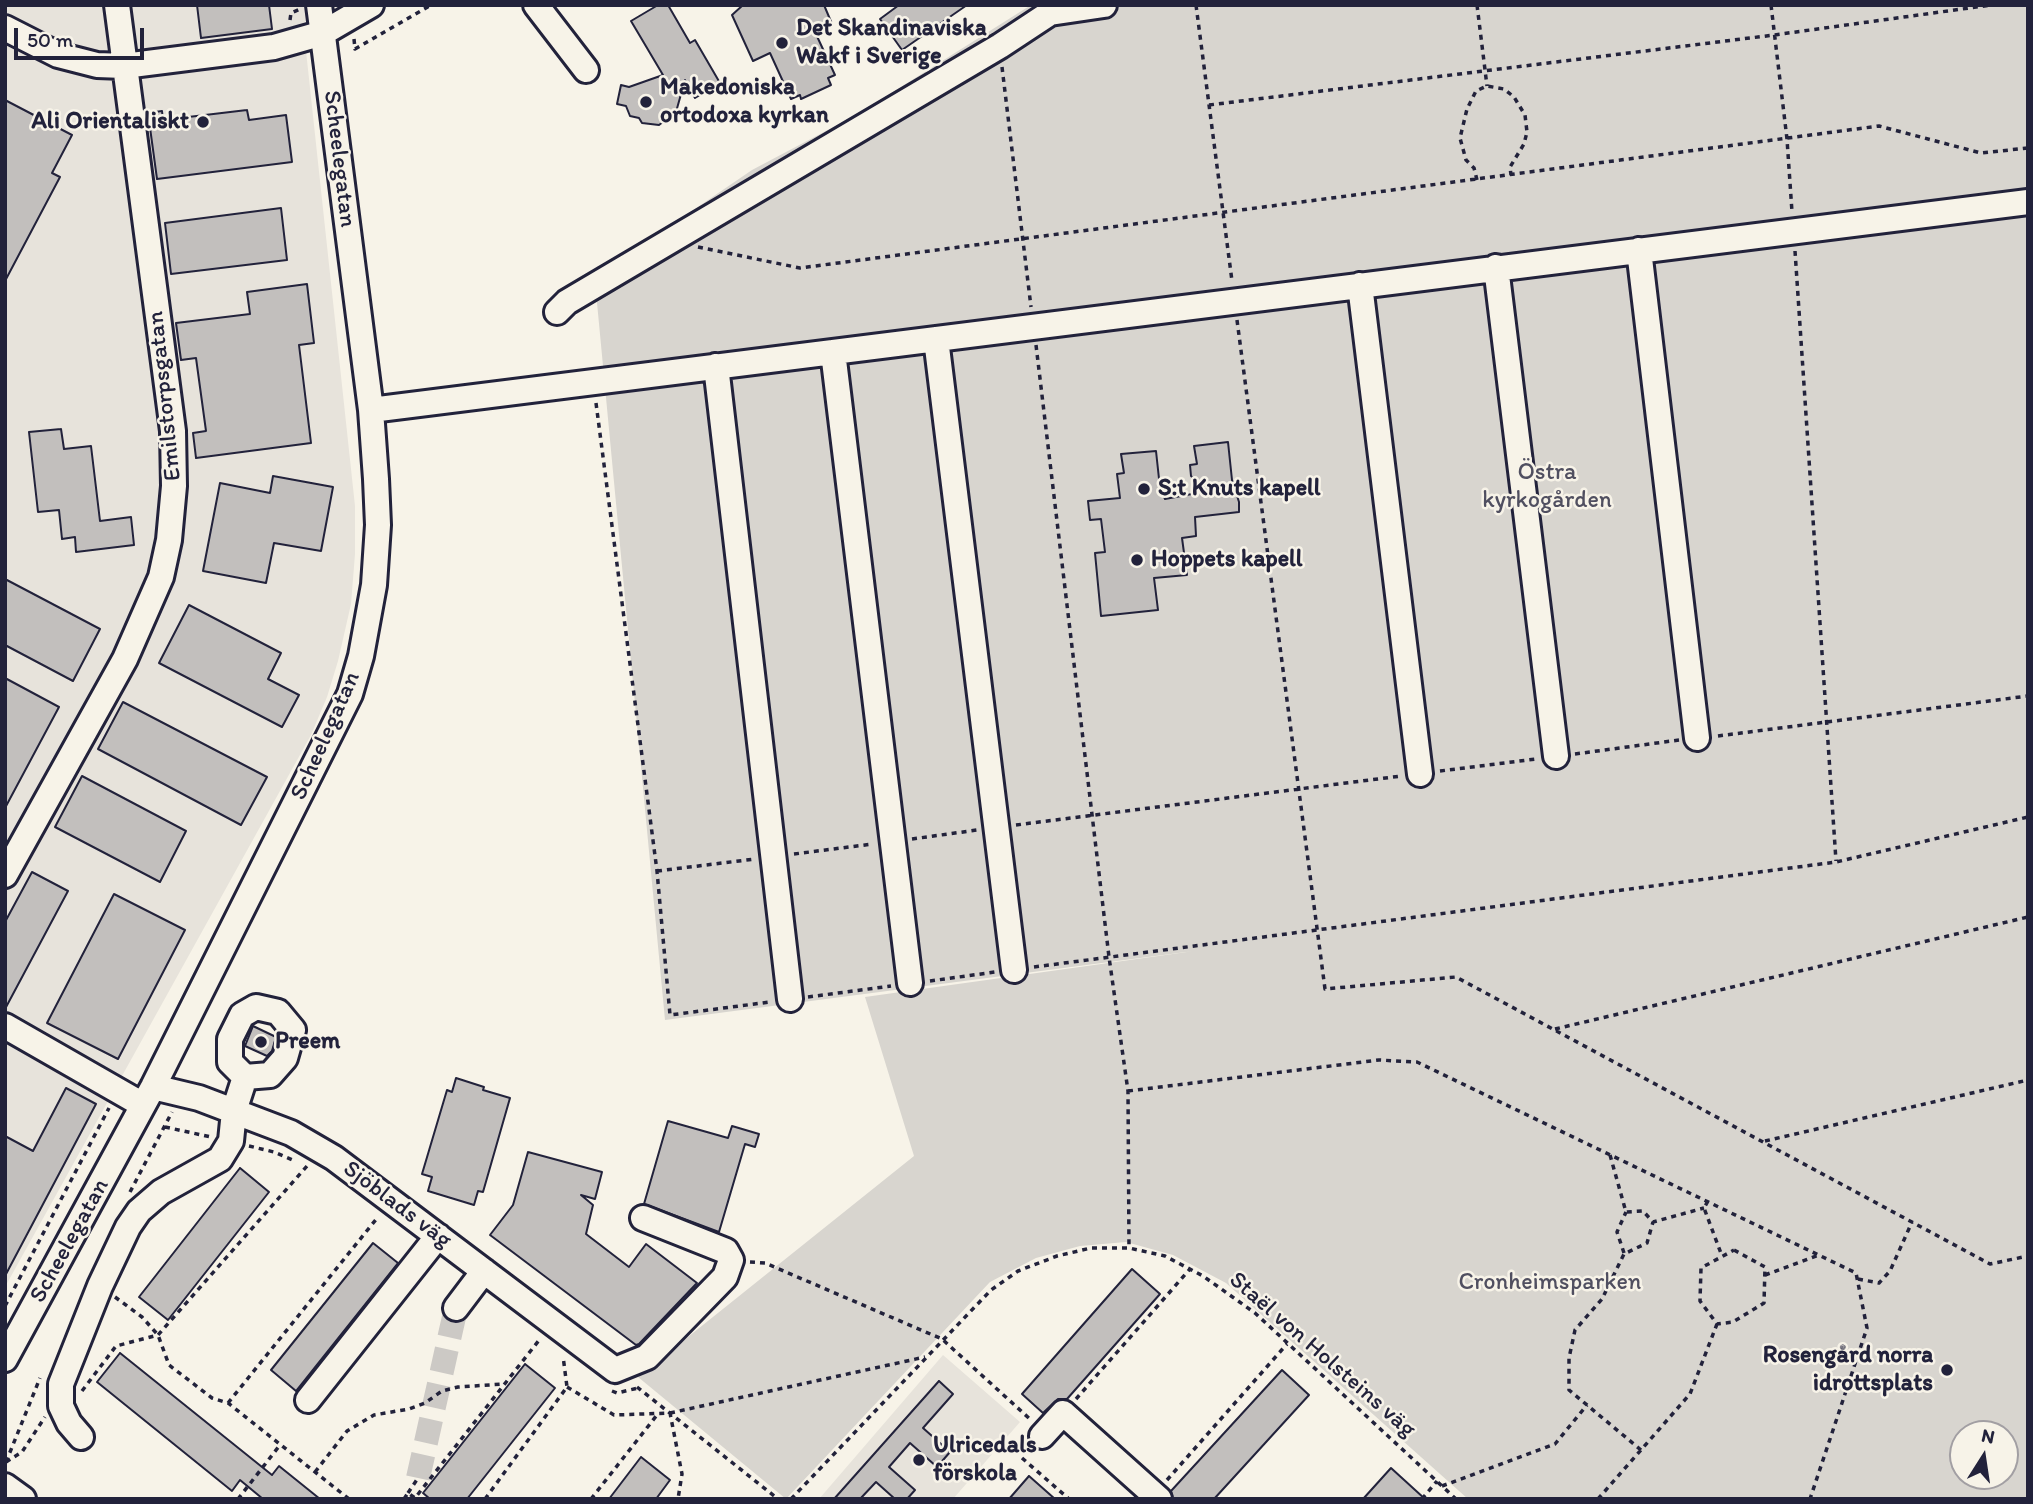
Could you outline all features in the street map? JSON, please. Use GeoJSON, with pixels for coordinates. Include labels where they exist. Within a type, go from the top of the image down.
{"type":"FeatureCollection","features":[{"type":"Feature","properties":{"kind":"street","name":"Emilstorpsgatan"},"geometry":{"type":"LineString","coordinates":[[5,875],[125,659],[161,578],[169,540],[174,486],[173,430],[117,5]]}},
{"type":"Feature","properties":{"kind":"street","name":"Scheelegatan"},"geometry":{"type":"LineString","coordinates":[[5,1359],[148,1096],[350,694],[369,619],[377,550],[378,503],[371,410],[319,5]]}},
{"type":"Feature","properties":{"kind":"street"},"geometry":{"type":"LineString","coordinates":[[536,5],[586,70]]}},
{"type":"Feature","properties":{"kind":"street"},"geometry":{"type":"LineString","coordinates":[[557,312],[567,302],[1000,46],[1050,13],[1104,5]]}},
{"type":"Feature","properties":{"kind":"street"},"geometry":{"type":"LineString","coordinates":[[5,28],[58,55],[97,65],[124,66],[274,47],[323,33],[361,11]]}},
{"type":"Feature","properties":{"kind":"street"},"geometry":{"type":"LineString","coordinates":[[371,410],[2028,202]]}},
{"type":"Feature","properties":{"kind":"street"},"geometry":{"type":"LineString","coordinates":[[1639,250],[1697,738]]}},
{"type":"Feature","properties":{"kind":"street"},"geometry":{"type":"LineString","coordinates":[[1496,268],[1556,756]]}},
{"type":"Feature","properties":{"kind":"street"},"geometry":{"type":"LineString","coordinates":[[1360,285],[1420,774]]}},
{"type":"Feature","properties":{"kind":"street"},"geometry":{"type":"LineString","coordinates":[[936,339],[1014,970]]}},
{"type":"Feature","properties":{"kind":"street"},"geometry":{"type":"LineString","coordinates":[[833,352],[910,984]]}},
{"type":"Feature","properties":{"kind":"street"},"geometry":{"type":"LineString","coordinates":[[716,366],[790,999]]}},
{"type":"Feature","properties":{"kind":"street","name":"Sjöblads väg"},"geometry":{"type":"LineString","coordinates":[[5,1026],[118,1091],[148,1096],[199,1098],[291,1133],[334,1158],[615,1370],[647,1357],[725,1276],[731,1261]]}},
{"type":"Feature","properties":{"kind":"street"},"geometry":{"type":"LineString","coordinates":[[81,1437],[69,1423],[61,1406],[61,1384],[100,1286],[128,1227],[139,1211],[161,1192],[220,1159],[231,1141],[234,1111],[245,1077]]}},
{"type":"Feature","properties":{"kind":"street"},"geometry":{"type":"LineString","coordinates":[[643,1218],[726,1251],[731,1261]]}},
{"type":"Feature","properties":{"kind":"street"},"geometry":{"type":"LineString","coordinates":[[308,1400],[439,1236]]}},
{"type":"Feature","properties":{"kind":"street"},"geometry":{"type":"LineString","coordinates":[[456,1308],[484,1271]]}},
{"type":"Feature","properties":{"kind":"street"},"geometry":{"type":"LineString","coordinates":[[1042,1436],[1063,1413],[1156,1497]]}},
{"type":"Feature","properties":{"kind":"street"},"geometry":{"type":"LineString","coordinates":[[6,1468],[23,1499]]}},
{"type":"Feature","properties":{"kind":"path"},"geometry":{"type":"LineString","coordinates":[[361,11],[355,49],[432,5]]}},
{"type":"Feature","properties":{"kind":"path"},"geometry":{"type":"LineString","coordinates":[[1196,5],[1325,989],[1456,977],[1990,1264],[2028,1256]]}},
{"type":"Feature","properties":{"kind":"path"},"geometry":{"type":"LineString","coordinates":[[1477,5],[1487,86]]}},
{"type":"Feature","properties":{"kind":"path"},"geometry":{"type":"LineString","coordinates":[[1771,5],[1787,139],[1836,862]]}},
{"type":"Feature","properties":{"kind":"path"},"geometry":{"type":"LineString","coordinates":[[1209,105],[1774,35],[1991,5]]}},
{"type":"Feature","properties":{"kind":"path"},"geometry":{"type":"LineString","coordinates":[[1000,46],[1109,957],[1128,1091],[1129,1248]]}},
{"type":"Feature","properties":{"kind":"path"},"geometry":{"type":"LineString","coordinates":[[1476,180],[1474,168],[1466,160],[1461,138],[1467,109],[1476,91],[1487,86],[1504,89],[1514,97],[1525,115],[1527,132],[1524,144],[1510,167],[1511,175]]}},
{"type":"Feature","properties":{"kind":"path"},"geometry":{"type":"LineString","coordinates":[[669,241],[800,268],[1879,126],[1981,153],[2028,148]]}},
{"type":"Feature","properties":{"kind":"path"},"geometry":{"type":"LineString","coordinates":[[593,382],[657,872],[670,1015],[1836,862],[2028,817]]}},
{"type":"Feature","properties":{"kind":"path"},"geometry":{"type":"LineString","coordinates":[[1299,789],[2028,696]]}},
{"type":"Feature","properties":{"kind":"path"},"geometry":{"type":"LineString","coordinates":[[1553,1030],[2028,917]]}},
{"type":"Feature","properties":{"kind":"path"},"geometry":{"type":"LineString","coordinates":[[1128,1091],[1379,1060],[1417,1062],[1856,1273],[1867,1328],[1810,1499]]}},
{"type":"Feature","properties":{"kind":"path"},"geometry":{"type":"LineString","coordinates":[[1763,1141],[2028,1080]]}},
{"type":"Feature","properties":{"kind":"path"},"geometry":{"type":"LineString","coordinates":[[5,1306],[118,1091]]}},
{"type":"Feature","properties":{"kind":"path"},"geometry":{"type":"LineString","coordinates":[[165,1127],[231,1141]]}},
{"type":"Feature","properties":{"kind":"path"},"geometry":{"type":"LineString","coordinates":[[1610,1154],[1626,1212],[1617,1232],[1624,1254]]}},
{"type":"Feature","properties":{"kind":"path"},"geometry":{"type":"LineString","coordinates":[[6,1468],[22,1452],[49,1411],[75,1400],[116,1346],[158,1335],[307,1166]]}},
{"type":"Feature","properties":{"kind":"path"},"geometry":{"type":"LineString","coordinates":[[1707,1201],[1704,1208],[1722,1256]]}},
{"type":"Feature","properties":{"kind":"path"},"geometry":{"type":"LineString","coordinates":[[1653,1223],[1704,1208]]}},
{"type":"Feature","properties":{"kind":"path"},"geometry":{"type":"LineString","coordinates":[[228,1403],[383,1210]]}},
{"type":"Feature","properties":{"kind":"path"},"geometry":{"type":"LineString","coordinates":[[1626,1212],[1643,1211],[1653,1223]]}},
{"type":"Feature","properties":{"kind":"path"},"geometry":{"type":"LineString","coordinates":[[1858,1279],[1879,1283],[1890,1271],[1912,1222]]}},
{"type":"Feature","properties":{"kind":"path"},"geometry":{"type":"LineString","coordinates":[[1641,1450],[1569,1390],[1569,1358],[1575,1330],[1602,1299],[1624,1254],[1647,1243],[1653,1223]]}},
{"type":"Feature","properties":{"kind":"path","name":"Staël von Holsteins väg"},"geometry":{"type":"LineString","coordinates":[[791,1499],[991,1290],[1018,1271],[1056,1256],[1091,1248],[1129,1248],[1165,1256],[1190,1269],[1255,1313],[1457,1499]]}},
{"type":"Feature","properties":{"kind":"path"},"geometry":{"type":"LineString","coordinates":[[1734,1250],[1765,1267],[1764,1303],[1733,1322],[1717,1324],[1700,1301],[1701,1268],[1734,1250]]}},
{"type":"Feature","properties":{"kind":"path"},"geometry":{"type":"LineString","coordinates":[[1765,1275],[1819,1255]]}},
{"type":"Feature","properties":{"kind":"path"},"geometry":{"type":"LineString","coordinates":[[731,1261],[765,1263],[942,1339],[1031,1420],[1042,1436]]}},
{"type":"Feature","properties":{"kind":"path"},"geometry":{"type":"LineString","coordinates":[[1063,1413],[1190,1269]]}},
{"type":"Feature","properties":{"kind":"path"},"geometry":{"type":"LineString","coordinates":[[100,1286],[142,1317],[158,1335],[169,1365],[212,1398],[228,1403],[349,1499]]}},
{"type":"Feature","properties":{"kind":"path"},"geometry":{"type":"LineString","coordinates":[[1598,1499],[1690,1394],[1717,1324]]}},
{"type":"Feature","properties":{"kind":"path"},"geometry":{"type":"LineString","coordinates":[[408,1493],[415,1498],[543,1334]]}},
{"type":"Feature","properties":{"kind":"path"},"geometry":{"type":"LineString","coordinates":[[1156,1497],[1288,1343]]}},
{"type":"Feature","properties":{"kind":"path"},"geometry":{"type":"LineString","coordinates":[[485,1499],[567,1387],[562,1349]]}},
{"type":"Feature","properties":{"kind":"path"},"geometry":{"type":"LineString","coordinates":[[567,1387],[614,1415],[670,1413],[925,1357]]}},
{"type":"Feature","properties":{"kind":"path"},"geometry":{"type":"LineString","coordinates":[[315,1472],[348,1431],[374,1415],[409,1409],[425,1403],[442,1391],[458,1387],[505,1384]]}},
{"type":"Feature","properties":{"kind":"path"},"geometry":{"type":"LineString","coordinates":[[638,1388],[778,1499]]}},
{"type":"Feature","properties":{"kind":"path"},"geometry":{"type":"LineString","coordinates":[[1442,1486],[1555,1444],[1587,1405]]}},
{"type":"Feature","properties":{"kind":"path"},"geometry":{"type":"LineString","coordinates":[[670,1413],[681,1474],[678,1499]]}},
{"type":"Feature","properties":{"kind":"path"},"geometry":{"type":"LineString","coordinates":[[591,1499],[657,1414]]}},
{"type":"Feature","properties":{"kind":"path"},"geometry":{"type":"LineString","coordinates":[[238,1499],[280,1445]]}},
{"type":"Feature","properties":{"kind":"path"},"geometry":{"type":"LineString","coordinates":[[1022,1458],[1069,1499]]}},
{"type":"Feature","properties":{"kind":"path"},"geometry":{"type":"LineString","coordinates":[[404,1499],[418,1478]]}},
{"type":"Feature","properties":{"kind":"path"},"geometry":{"type":"LineString","coordinates":[[1422,1499],[1437,1481]]}},
{"type":"Feature","properties":{"kind":"shaded area"},"geometry":{"type":"Polygon","coordinates":[[[5,5],[333,5],[303,23],[355,506],[355,554],[351,604],[338,661],[311,735],[5,1287],[5,5]]]}},
{"type":"Feature","properties":{"kind":"shaded area","name":"Ulricedals förskola"},"geometry":{"type":"Polygon","coordinates":[[[943,1355],[1020,1422],[953,1499],[819,1499],[943,1355]]]}},
{"type":"Feature","properties":{"kind":"green space","name":"Östra kyrkogården"},"geometry":{"type":"Polygon","coordinates":[[[1031,5],[2028,5],[2028,1499],[1468,1499],[1226,1283],[1173,1255],[1126,1242],[1080,1246],[1036,1258],[990,1282],[786,1499],[638,1377],[914,1156],[865,997],[1194,951],[665,1020],[594,271],[667,228],[752,170],[858,114],[1031,5]]]}},
{"type":"Feature","properties":{"kind":"building"},"geometry":{"type":"Polygon","coordinates":[[[197,5],[269,5],[272,29],[201,38],[197,5]]]}},
{"type":"Feature","properties":{"kind":"building"},"geometry":{"type":"Polygon","coordinates":[[[658,5],[668,5],[690,43],[695,40],[720,83],[695,98],[685,80],[676,112],[659,125],[642,123],[639,118],[630,116],[626,106],[617,104],[621,85],[629,87],[663,75],[631,21],[658,5]]]}},
{"type":"Feature","properties":{"kind":"building","name":"Det Skandinaviska Wakf i Sverige"},"geometry":{"type":"Polygon","coordinates":[[[743,5],[824,5],[832,24],[815,32],[835,75],[828,78],[831,85],[801,99],[800,95],[791,99],[770,53],[753,61],[732,15],[743,5]]]}},
{"type":"Feature","properties":{"kind":"building"},"geometry":{"type":"Polygon","coordinates":[[[899,5],[967,5],[902,50],[880,19],[899,5]]]}},
{"type":"Feature","properties":{"kind":"building"},"geometry":{"type":"Polygon","coordinates":[[[5,100],[72,135],[52,173],[60,177],[5,281],[5,100]]]}},
{"type":"Feature","properties":{"kind":"building"},"geometry":{"type":"Polygon","coordinates":[[[247,110],[249,120],[286,115],[292,162],[157,179],[148,113],[162,111],[163,120],[247,110]]]}},
{"type":"Feature","properties":{"kind":"building"},"geometry":{"type":"Polygon","coordinates":[[[281,208],[287,260],[171,274],[165,223],[281,208]]]}},
{"type":"Feature","properties":{"kind":"building"},"geometry":{"type":"Polygon","coordinates":[[[307,284],[314,343],[299,345],[311,443],[196,458],[193,433],[206,431],[196,358],[181,360],[176,323],[250,314],[247,292],[307,284]]]}},
{"type":"Feature","properties":{"kind":"building"},"geometry":{"type":"Polygon","coordinates":[[[61,429],[64,449],[91,446],[100,521],[131,517],[134,545],[76,552],[75,537],[62,539],[59,510],[38,512],[29,432],[61,429]]]}},
{"type":"Feature","properties":{"kind":"building"},"geometry":{"type":"Polygon","coordinates":[[[1228,442],[1239,512],[1195,517],[1196,536],[1182,538],[1187,575],[1154,578],[1158,610],[1101,616],[1095,553],[1105,552],[1101,519],[1090,520],[1088,501],[1120,498],[1117,474],[1124,473],[1121,454],[1156,451],[1160,488],[1165,499],[1208,491],[1191,476],[1190,465],[1197,464],[1194,446],[1228,442]]]}},
{"type":"Feature","properties":{"kind":"building"},"geometry":{"type":"Polygon","coordinates":[[[273,476],[333,487],[321,551],[274,543],[266,583],[203,571],[220,483],[270,493],[273,476]]]}},
{"type":"Feature","properties":{"kind":"building"},"geometry":{"type":"Polygon","coordinates":[[[5,579],[100,629],[73,681],[5,645],[5,579]]]}},
{"type":"Feature","properties":{"kind":"building"},"geometry":{"type":"Polygon","coordinates":[[[189,605],[281,653],[268,679],[299,695],[282,727],[159,663],[189,605]]]}},
{"type":"Feature","properties":{"kind":"building"},"geometry":{"type":"Polygon","coordinates":[[[5,678],[59,707],[5,808],[5,678]]]}},
{"type":"Feature","properties":{"kind":"building"},"geometry":{"type":"Polygon","coordinates":[[[123,702],[267,777],[241,825],[98,749],[123,702]]]}},
{"type":"Feature","properties":{"kind":"building"},"geometry":{"type":"Polygon","coordinates":[[[82,776],[186,831],[160,882],[55,827],[82,776]]]}},
{"type":"Feature","properties":{"kind":"building"},"geometry":{"type":"Polygon","coordinates":[[[32,872],[68,891],[5,1009],[5,922],[32,872]]]}},
{"type":"Feature","properties":{"kind":"building"},"geometry":{"type":"Polygon","coordinates":[[[114,894],[185,930],[118,1059],[47,1023],[114,894]]]}},
{"type":"Feature","properties":{"kind":"building","name":"Preem"},"geometry":{"type":"Polygon","coordinates":[[[253,1026],[276,1037],[272,1051],[267,1056],[245,1046],[253,1026]]]}},
{"type":"Feature","properties":{"kind":"building"},"geometry":{"type":"Polygon","coordinates":[[[456,1078],[510,1098],[483,1192],[478,1191],[474,1205],[428,1191],[432,1177],[422,1174],[447,1090],[452,1092],[456,1078]]]}},
{"type":"Feature","properties":{"kind":"building"},"geometry":{"type":"Polygon","coordinates":[[[66,1088],[96,1104],[5,1276],[5,1136],[33,1151],[66,1088]]]}},
{"type":"Feature","properties":{"kind":"building"},"geometry":{"type":"Polygon","coordinates":[[[668,1121],[728,1138],[732,1126],[759,1134],[755,1147],[745,1144],[719,1232],[644,1204],[668,1121]]]}},
{"type":"Feature","properties":{"kind":"building"},"geometry":{"type":"Polygon","coordinates":[[[528,1152],[602,1172],[595,1199],[581,1195],[593,1205],[586,1234],[629,1267],[646,1244],[697,1283],[639,1344],[636,1345],[490,1235],[513,1205],[528,1152]]]}},
{"type":"Feature","properties":{"kind":"building"},"geometry":{"type":"Polygon","coordinates":[[[240,1168],[269,1192],[168,1320],[139,1297],[240,1168]]]}},
{"type":"Feature","properties":{"kind":"building"},"geometry":{"type":"Polygon","coordinates":[[[373,1243],[398,1263],[296,1391],[271,1370],[373,1243]]]}},
{"type":"Feature","properties":{"kind":"building"},"geometry":{"type":"Polygon","coordinates":[[[1132,1269],[1160,1294],[1067,1399],[1058,1399],[1043,1413],[1022,1394],[1132,1269]]]}},
{"type":"Feature","properties":{"kind":"building"},"geometry":{"type":"Polygon","coordinates":[[[120,1353],[272,1475],[279,1466],[320,1499],[263,1499],[240,1480],[232,1491],[97,1382],[120,1353]]]}},
{"type":"Feature","properties":{"kind":"building"},"geometry":{"type":"Polygon","coordinates":[[[525,1364],[555,1388],[467,1499],[430,1499],[423,1493],[525,1364]]]}},
{"type":"Feature","properties":{"kind":"building"},"geometry":{"type":"Polygon","coordinates":[[[1282,1370],[1309,1395],[1214,1499],[1173,1499],[1171,1491],[1282,1370]]]}},
{"type":"Feature","properties":{"kind":"building"},"geometry":{"type":"Polygon","coordinates":[[[939,1381],[953,1394],[923,1428],[950,1452],[937,1467],[910,1443],[889,1467],[915,1490],[907,1499],[895,1499],[876,1482],[860,1499],[834,1499],[939,1381]]]}},
{"type":"Feature","properties":{"kind":"building"},"geometry":{"type":"Polygon","coordinates":[[[641,1457],[670,1480],[656,1499],[609,1499],[641,1457]]]}},
{"type":"Feature","properties":{"kind":"building"},"geometry":{"type":"Polygon","coordinates":[[[1391,1468],[1425,1499],[1363,1499],[1391,1468]]]}},
{"type":"Feature","properties":{"kind":"building"},"geometry":{"type":"Polygon","coordinates":[[[1029,1476],[1055,1499],[1009,1499],[1029,1476]]]}},
{"type":"Feature","properties":{"kind":"tunnel"},"geometry":{"type":"LineString","coordinates":[[418,1478],[456,1308]]}},
{"type":"Feature","properties":{"kind":"place","name":"Det Skandinaviska Wakf i Sverige"},"geometry":{"type":"Point","coordinates":[782,43]}},
{"type":"Feature","properties":{"kind":"place","name":"Makedoniska ortodoxa kyrkan"},"geometry":{"type":"Point","coordinates":[646,102]}},
{"type":"Feature","properties":{"kind":"place","name":"Ali Orientaliskt"},"geometry":{"type":"Point","coordinates":[203,122]}},
{"type":"Feature","properties":{"kind":"place","name":"S:t Knuts kapell"},"geometry":{"type":"Point","coordinates":[1144,489]}},
{"type":"Feature","properties":{"kind":"place","name":"Hoppets kapell"},"geometry":{"type":"Point","coordinates":[1137,560]}},
{"type":"Feature","properties":{"kind":"place","name":"Preem"},"geometry":{"type":"Point","coordinates":[261,1042]}},
{"type":"Feature","properties":{"kind":"place","name":"Rosengård norra idrottsplats"},"geometry":{"type":"Point","coordinates":[1947,1370]}},
{"type":"Feature","properties":{"kind":"place","name":"Ulricedals förskola"},"geometry":{"type":"Point","coordinates":[919,1460]}},
{"type":"Feature","properties":{"kind":"park label","name":"Cronheimsparken"},"geometry":{"type":"Point","coordinates":[1550,1283]}}]}
